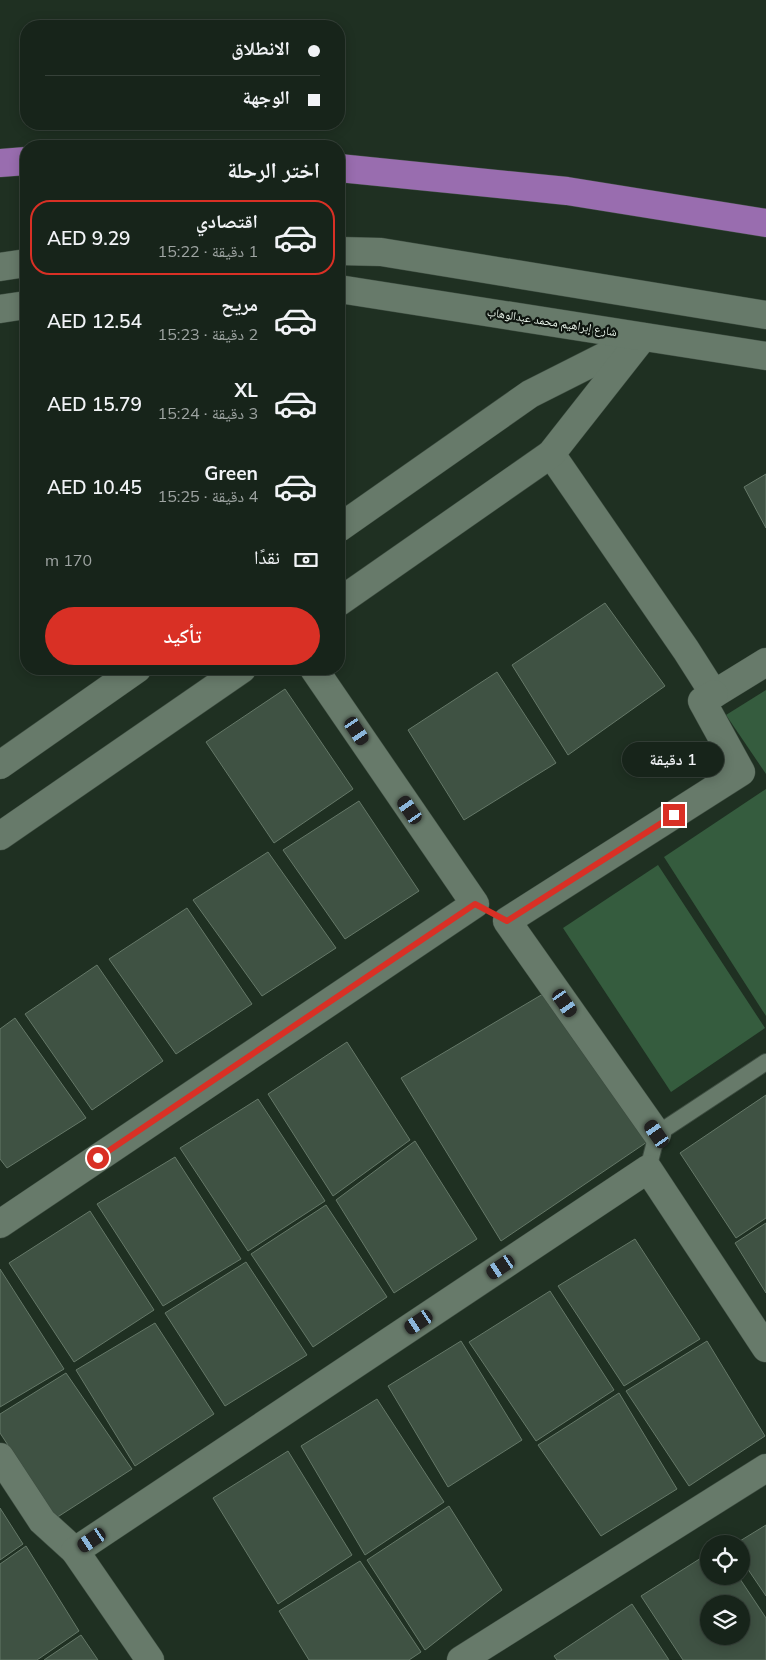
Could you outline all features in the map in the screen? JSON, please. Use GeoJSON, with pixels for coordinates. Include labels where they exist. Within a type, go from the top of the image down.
{"type":"FeatureCollection","features":[{"type":"Feature","properties":{"kind":"highway"},"geometry":{"type":"LineString","coordinates":[[0,162],[20,161]]}},
{"type":"Feature","properties":{"kind":"highway"},"geometry":{"type":"LineString","coordinates":[[345,169],[567,191],[766,223]]}},
{"type":"Feature","properties":{"kind":"street"},"geometry":{"type":"LineString","coordinates":[[345,251],[381,252],[766,315]]}},
{"type":"Feature","properties":{"kind":"street"},"geometry":{"type":"LineString","coordinates":[[0,267],[20,264]]}},
{"type":"Feature","properties":{"kind":"street","name":"شارع إبراهيم محمد عبدالوهاب"},"geometry":{"type":"LineString","coordinates":[[345,290],[766,356]]}},
{"type":"Feature","properties":{"kind":"street"},"geometry":{"type":"LineString","coordinates":[[0,309],[20,306]]}},
{"type":"Feature","properties":{"kind":"street"},"geometry":{"type":"LineString","coordinates":[[345,598],[551,454],[643,337]]}},
{"type":"Feature","properties":{"kind":"street"},"geometry":{"type":"LineString","coordinates":[[345,524],[530,394],[643,337]]}},
{"type":"Feature","properties":{"kind":"street"},"geometry":{"type":"LineString","coordinates":[[551,454],[686,650],[714,694]]}},
{"type":"Feature","properties":{"kind":"street"},"geometry":{"type":"LineString","coordinates":[[507,921],[741,772],[702,701],[766,662]]}},
{"type":"Feature","properties":{"kind":"street"},"geometry":{"type":"LineString","coordinates":[[0,764],[128,675]]}},
{"type":"Feature","properties":{"kind":"street"},"geometry":{"type":"LineString","coordinates":[[0,836],[233,675]]}},
{"type":"Feature","properties":{"kind":"street"},"geometry":{"type":"LineString","coordinates":[[318,675],[475,904],[507,921],[657,1134]]}},
{"type":"Feature","properties":{"kind":"street"},"geometry":{"type":"LineString","coordinates":[[0,1224],[475,904]]}},
{"type":"Feature","properties":{"kind":"street"},"geometry":{"type":"LineString","coordinates":[[75,1551],[648,1169],[766,1348]]}},
{"type":"Feature","properties":{"kind":"street"},"geometry":{"type":"LineString","coordinates":[[0,1457],[42,1521],[75,1551],[150,1660]]}},
{"type":"Feature","properties":{"kind":"street"},"geometry":{"type":"LineString","coordinates":[[461,1660],[766,1468]]}},
{"type":"Feature","properties":{"kind":"lane"},"geometry":{"type":"LineString","coordinates":[[648,1169],[657,1134],[766,1062]]}},
{"type":"Feature","properties":{"kind":"green space"},"geometry":{"type":"Polygon","coordinates":[[[766,690],[766,774],[726,715],[766,690]]]}},
{"type":"Feature","properties":{"kind":"green space"},"geometry":{"type":"Polygon","coordinates":[[[766,789],[766,1016],[664,857],[766,789]]]}},
{"type":"Feature","properties":{"kind":"green space"},"geometry":{"type":"Polygon","coordinates":[[[658,865],[765,1028],[671,1092],[563,928],[658,865]]]}},
{"type":"Feature","properties":{"kind":"building"},"geometry":{"type":"Polygon","coordinates":[[[766,474],[766,528],[744,487],[766,474]]]}},
{"type":"Feature","properties":{"kind":"building"},"geometry":{"type":"Polygon","coordinates":[[[605,603],[665,686],[568,755],[512,665],[605,603]]]}},
{"type":"Feature","properties":{"kind":"building"},"geometry":{"type":"Polygon","coordinates":[[[497,672],[556,763],[464,820],[408,730],[497,672]]]}},
{"type":"Feature","properties":{"kind":"building"},"geometry":{"type":"Polygon","coordinates":[[[285,689],[353,789],[274,843],[206,742],[285,689]]]}},
{"type":"Feature","properties":{"kind":"building"},"geometry":{"type":"Polygon","coordinates":[[[359,801],[419,891],[345,939],[283,850],[359,801]]]}},
{"type":"Feature","properties":{"kind":"building"},"geometry":{"type":"Polygon","coordinates":[[[268,852],[336,948],[262,996],[193,900],[268,852]]]}},
{"type":"Feature","properties":{"kind":"building"},"geometry":{"type":"Polygon","coordinates":[[[187,908],[252,1004],[176,1054],[109,959],[187,908]]]}},
{"type":"Feature","properties":{"kind":"building"},"geometry":{"type":"Polygon","coordinates":[[[97,965],[163,1061],[92,1110],[25,1014],[97,965]]]}},
{"type":"Feature","properties":{"kind":"building"},"geometry":{"type":"Polygon","coordinates":[[[548,991],[647,1142],[501,1241],[401,1078],[548,991]]]}},
{"type":"Feature","properties":{"kind":"building"},"geometry":{"type":"Polygon","coordinates":[[[15,1018],[86,1118],[7,1168],[0,1159],[0,1029],[15,1018]]]}},
{"type":"Feature","properties":{"kind":"building"},"geometry":{"type":"Polygon","coordinates":[[[347,1042],[410,1140],[333,1196],[268,1094],[347,1042]]]}},
{"type":"Feature","properties":{"kind":"building"},"geometry":{"type":"Polygon","coordinates":[[[766,1095],[766,1218],[736,1238],[680,1153],[766,1095]]]}},
{"type":"Feature","properties":{"kind":"building"},"geometry":{"type":"Polygon","coordinates":[[[258,1099],[325,1201],[248,1251],[180,1148],[258,1099]]]}},
{"type":"Feature","properties":{"kind":"building"},"geometry":{"type":"Polygon","coordinates":[[[415,1141],[477,1239],[394,1293],[336,1200],[415,1141]]]}},
{"type":"Feature","properties":{"kind":"building"},"geometry":{"type":"Polygon","coordinates":[[[175,1157],[241,1259],[163,1306],[97,1204],[175,1157]]]}},
{"type":"Feature","properties":{"kind":"building"},"geometry":{"type":"Polygon","coordinates":[[[326,1205],[387,1297],[313,1347],[251,1254],[326,1205]]]}},
{"type":"Feature","properties":{"kind":"building"},"geometry":{"type":"Polygon","coordinates":[[[90,1211],[154,1310],[74,1362],[9,1263],[90,1211]]]}},
{"type":"Feature","properties":{"kind":"building"},"geometry":{"type":"Polygon","coordinates":[[[766,1223],[766,1293],[735,1243],[766,1223]]]}},
{"type":"Feature","properties":{"kind":"building"},"geometry":{"type":"Polygon","coordinates":[[[635,1239],[700,1339],[624,1386],[558,1286],[635,1239]]]}},
{"type":"Feature","properties":{"kind":"building"},"geometry":{"type":"Polygon","coordinates":[[[246,1262],[307,1355],[225,1406],[165,1313],[246,1262]]]}},
{"type":"Feature","properties":{"kind":"building"},"geometry":{"type":"Polygon","coordinates":[[[0,1269],[64,1369],[0,1407],[0,1269]]]}},
{"type":"Feature","properties":{"kind":"building"},"geometry":{"type":"Polygon","coordinates":[[[550,1291],[614,1390],[536,1441],[469,1342],[550,1291]]]}},
{"type":"Feature","properties":{"kind":"building"},"geometry":{"type":"Polygon","coordinates":[[[155,1323],[214,1414],[135,1466],[76,1370],[155,1323]]]}},
{"type":"Feature","properties":{"kind":"building"},"geometry":{"type":"Polygon","coordinates":[[[461,1341],[522,1440],[448,1487],[388,1386],[461,1341]]]}},
{"type":"Feature","properties":{"kind":"building"},"geometry":{"type":"Polygon","coordinates":[[[707,1341],[765,1436],[689,1486],[626,1391],[707,1341]]]}},
{"type":"Feature","properties":{"kind":"building"},"geometry":{"type":"Polygon","coordinates":[[[66,1373],[132,1469],[56,1518],[0,1433],[0,1414],[66,1373]]]}},
{"type":"Feature","properties":{"kind":"building"},"geometry":{"type":"Polygon","coordinates":[[[619,1393],[677,1489],[601,1536],[538,1445],[619,1393]]]}},
{"type":"Feature","properties":{"kind":"building"},"geometry":{"type":"Polygon","coordinates":[[[377,1399],[444,1502],[365,1555],[301,1446],[377,1399]]]}},
{"type":"Feature","properties":{"kind":"building"},"geometry":{"type":"Polygon","coordinates":[[[288,1451],[352,1555],[278,1604],[213,1498],[288,1451]]]}},
{"type":"Feature","properties":{"kind":"building"},"geometry":{"type":"Polygon","coordinates":[[[449,1506],[502,1590],[425,1650],[367,1560],[449,1506]]]}},
{"type":"Feature","properties":{"kind":"building"},"geometry":{"type":"Polygon","coordinates":[[[0,1508],[23,1544],[0,1560],[0,1508]]]}},
{"type":"Feature","properties":{"kind":"building"},"geometry":{"type":"Polygon","coordinates":[[[766,1525],[766,1596],[750,1572],[750,1535],[766,1525]]]}},
{"type":"Feature","properties":{"kind":"building"},"geometry":{"type":"Polygon","coordinates":[[[26,1546],[79,1631],[37,1660],[0,1660],[0,1564],[26,1546]]]}},
{"type":"Feature","properties":{"kind":"building"},"geometry":{"type":"Polygon","coordinates":[[[700,1559],[700,1585],[744,1585],[766,1618],[766,1660],[683,1660],[641,1596],[700,1559]]]}},
{"type":"Feature","properties":{"kind":"building"},"geometry":{"type":"Polygon","coordinates":[[[360,1561],[421,1652],[409,1660],[309,1660],[279,1611],[360,1561]]]}},
{"type":"Feature","properties":{"kind":"building"},"geometry":{"type":"Polygon","coordinates":[[[632,1604],[669,1660],[557,1660],[554,1656],[632,1604]]]}},
{"type":"Feature","properties":{"kind":"building"},"geometry":{"type":"Polygon","coordinates":[[[81,1635],[98,1660],[44,1660],[81,1635]]]}},
{"type":"Feature","properties":{"kind":"route"},"geometry":{"type":"LineString","coordinates":[[98,1158],[475,904],[507,921],[674,815]]}}]}
